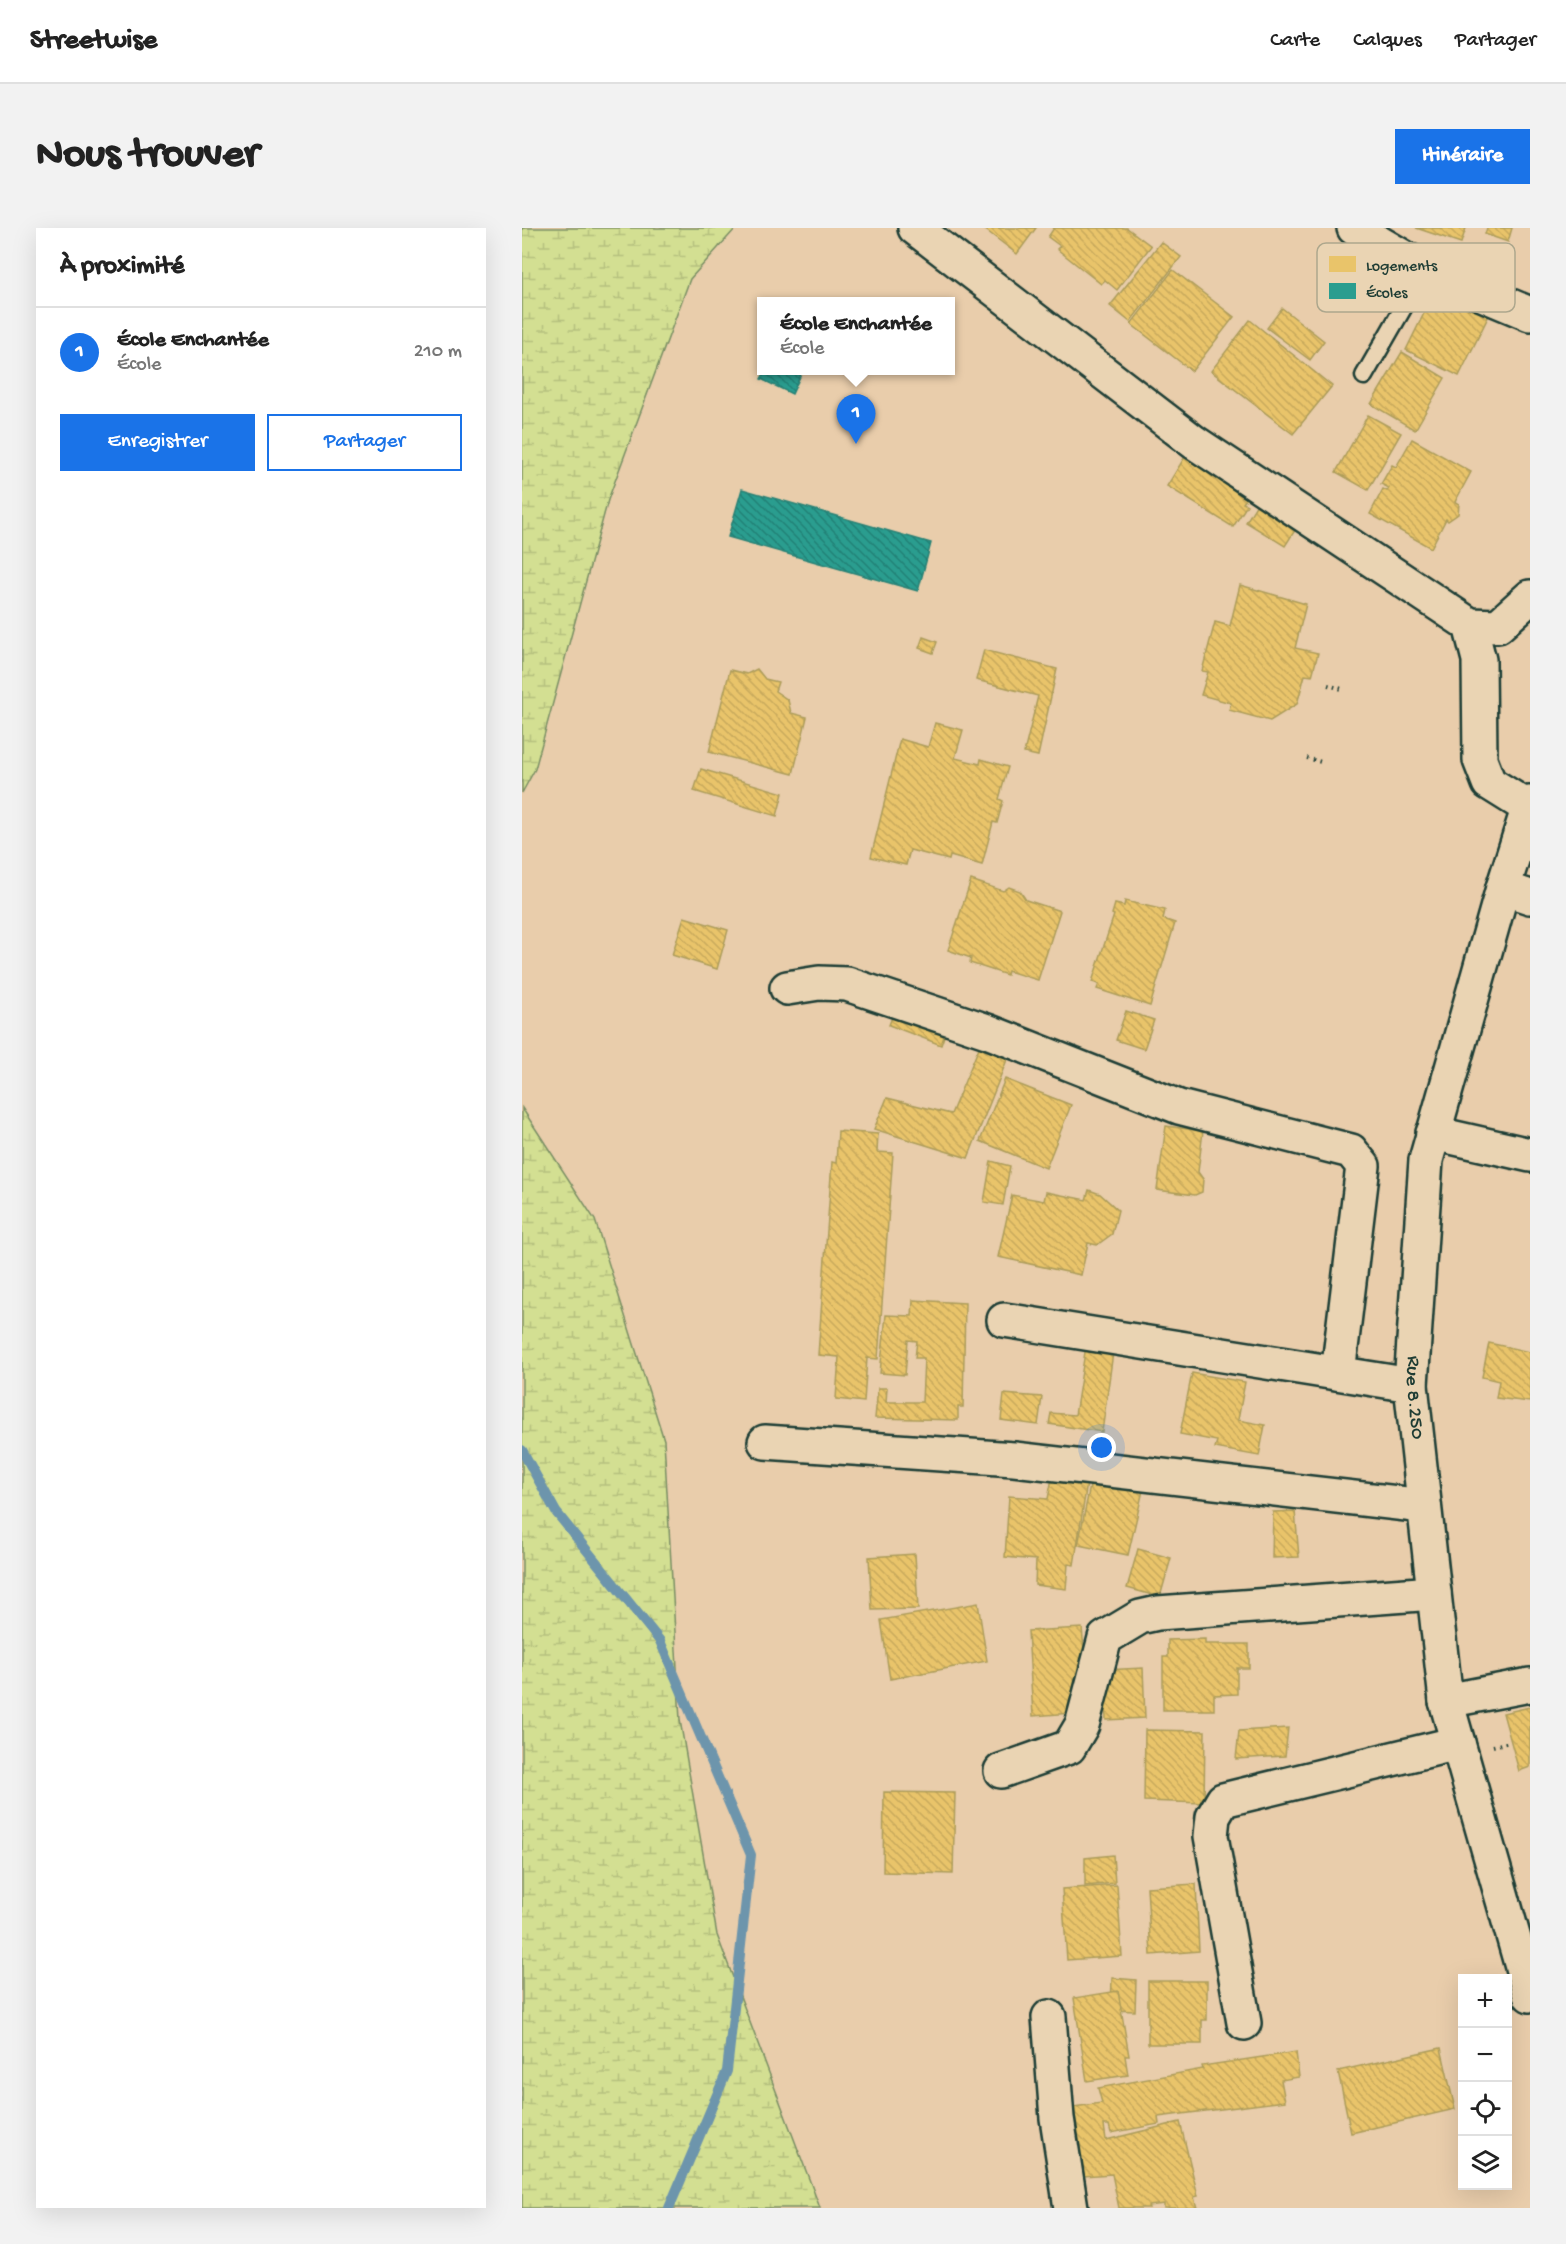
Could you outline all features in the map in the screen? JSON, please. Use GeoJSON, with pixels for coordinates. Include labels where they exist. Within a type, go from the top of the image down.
{"type":"FeatureCollection","features":[{"type":"Feature","properties":{"kind":"main road"},"geometry":{"type":"LineString","coordinates":[[915,228],[1194,442],[1470,625],[1498,626],[1530,597]]}},
{"type":"Feature","properties":{"kind":"main road"},"geometry":{"type":"LineString","coordinates":[[1354,228],[1379,243]]}},
{"type":"Feature","properties":{"kind":"main road"},"geometry":{"type":"LineString","coordinates":[[1515,308],[1530,314]]}},
{"type":"Feature","properties":{"kind":"main road"},"geometry":{"type":"LineString","coordinates":[[1470,625],[1479,660],[1480,760],[1489,783],[1529,805]]}},
{"type":"Feature","properties":{"kind":"main road","name":"Rue 8.250"},"geometry":{"type":"LineString","coordinates":[[1529,805],[1517,892],[1433,1133],[1426,1160],[1410,1385],[1446,1701],[1472,1745],[1530,1995]]}},
{"type":"Feature","properties":{"kind":"main road"},"geometry":{"type":"LineString","coordinates":[[787,988],[819,983],[847,984],[987,1031],[1179,1107],[1351,1151],[1363,1166],[1338,1373]]}},
{"type":"Feature","properties":{"kind":"main road"},"geometry":{"type":"LineString","coordinates":[[1433,1133],[1530,1155]]}},
{"type":"Feature","properties":{"kind":"main road"},"geometry":{"type":"LineString","coordinates":[[1004,1320],[1410,1385]]}},
{"type":"Feature","properties":{"kind":"main road"},"geometry":{"type":"LineString","coordinates":[[765,1442],[1014,1459],[1424,1506]]}},
{"type":"Feature","properties":{"kind":"main road"},"geometry":{"type":"LineString","coordinates":[[1001,1771],[1069,1747],[1082,1725],[1105,1638],[1140,1617],[1158,1613],[1434,1593]]}},
{"type":"Feature","properties":{"kind":"main road"},"geometry":{"type":"LineString","coordinates":[[1446,1701],[1530,1685]]}},
{"type":"Feature","properties":{"kind":"main road"},"geometry":{"type":"LineString","coordinates":[[1244,2023],[1211,1836],[1213,1817],[1223,1800],[1472,1745]]}},
{"type":"Feature","properties":{"kind":"main road"},"geometry":{"type":"LineString","coordinates":[[1050,2017],[1057,2118],[1071,2208]]}},
{"type":"Feature","properties":{"kind":"lane"},"geometry":{"type":"LineString","coordinates":[[1364,376],[1401,312]]}},
{"type":"Feature","properties":{"kind":"path"},"geometry":{"type":"LineString","coordinates":[[1328,685],[1342,688]]}},
{"type":"Feature","properties":{"kind":"path"},"geometry":{"type":"LineString","coordinates":[[1307,758],[1321,762]]}},
{"type":"Feature","properties":{"kind":"path"},"geometry":{"type":"LineString","coordinates":[[1472,1745],[1509,1742]]}},
{"type":"Feature","properties":{"kind":"green space"},"geometry":{"type":"Polygon","coordinates":[[[522,228],[736,228],[690,279],[608,500],[535,769],[522,793],[522,228]]]}},
{"type":"Feature","properties":{"kind":"green space"},"geometry":{"type":"Polygon","coordinates":[[[522,1108],[595,1220],[664,1440],[680,1720],[717,1935],[820,2208],[522,2208],[522,1108]]]}},
{"type":"Feature","properties":{"kind":"building: Logements"},"geometry":{"type":"Polygon","coordinates":[[[983,228],[1036,228],[1017,254],[983,228]]]}},
{"type":"Feature","properties":{"kind":"building: Logements"},"geometry":{"type":"Polygon","coordinates":[[[1054,228],[1127,228],[1151,246],[1117,290],[1105,280],[1101,284],[1057,249],[1060,246],[1048,237],[1054,228]]]}},
{"type":"Feature","properties":{"kind":"building: Logements"},"geometry":{"type":"Polygon","coordinates":[[[1416,228],[1466,228],[1461,243],[1416,228]]]}},
{"type":"Feature","properties":{"kind":"building: Logements"},"geometry":{"type":"Polygon","coordinates":[[[1487,228],[1512,228],[1508,242],[1485,234],[1487,228]]]}},
{"type":"Feature","properties":{"kind":"building: Logements"},"geometry":{"type":"Polygon","coordinates":[[[1161,242],[1181,257],[1130,322],[1110,306],[1161,242]]]}},
{"type":"Feature","properties":{"kind":"building: Logements"},"geometry":{"type":"Polygon","coordinates":[[[1173,270],[1234,317],[1192,371],[1131,324],[1173,270]]]}},
{"type":"Feature","properties":{"kind":"building: Logements"},"geometry":{"type":"Polygon","coordinates":[[[1282,308],[1324,341],[1310,360],[1267,328],[1282,308]]]}},
{"type":"Feature","properties":{"kind":"building: Logements"},"geometry":{"type":"Polygon","coordinates":[[[1425,312],[1490,313],[1459,376],[1406,350],[1425,312]]]}},
{"type":"Feature","properties":{"kind":"building: Logements"},"geometry":{"type":"Polygon","coordinates":[[[1250,320],[1332,386],[1293,434],[1211,371],[1250,320]]]}},
{"type":"Feature","properties":{"kind":"building: Logements"},"geometry":{"type":"Polygon","coordinates":[[[1402,352],[1445,378],[1415,430],[1371,404],[1402,352]]]}},
{"type":"Feature","properties":{"kind":"building: Logements"},"geometry":{"type":"Polygon","coordinates":[[[1368,415],[1401,433],[1368,490],[1336,472],[1368,415]]]}},
{"type":"Feature","properties":{"kind":"building: Logements"},"geometry":{"type":"Polygon","coordinates":[[[1412,439],[1471,472],[1455,502],[1459,504],[1458,514],[1448,521],[1446,519],[1431,548],[1370,514],[1383,489],[1387,491],[1389,488],[1381,484],[1392,465],[1396,467],[1412,439]]]}},
{"type":"Feature","properties":{"kind":"building: Logements"},"geometry":{"type":"Polygon","coordinates":[[[1194,442],[1306,513],[1285,546],[1246,522],[1257,504],[1247,498],[1243,503],[1247,505],[1233,527],[1167,486],[1194,442]]]}},
{"type":"Feature","properties":{"kind":"building: Logements"},"geometry":{"type":"Polygon","coordinates":[[[1240,585],[1306,604],[1295,648],[1318,653],[1312,676],[1305,675],[1297,704],[1270,721],[1229,710],[1231,703],[1201,695],[1208,672],[1202,671],[1215,622],[1230,626],[1240,585]]]}},
{"type":"Feature","properties":{"kind":"building: Logements"},"geometry":{"type":"Polygon","coordinates":[[[923,637],[937,642],[933,653],[919,648],[923,637]]]}},
{"type":"Feature","properties":{"kind":"building: Logements"},"geometry":{"type":"Polygon","coordinates":[[[984,650],[1057,669],[1038,756],[1024,753],[1038,696],[976,680],[984,650]]]}},
{"type":"Feature","properties":{"kind":"building: Logements"},"geometry":{"type":"Polygon","coordinates":[[[757,669],[765,679],[778,682],[775,691],[788,700],[791,713],[807,717],[793,774],[709,752],[730,670],[747,674],[757,669]]]}},
{"type":"Feature","properties":{"kind":"building: Logements"},"geometry":{"type":"Polygon","coordinates":[[[935,723],[963,730],[955,758],[980,764],[981,759],[1008,767],[999,799],[1003,801],[997,823],[993,822],[982,865],[950,856],[949,860],[910,850],[906,865],[871,857],[900,739],[928,747],[935,723]]]}},
{"type":"Feature","properties":{"kind":"building: Logements"},"geometry":{"type":"Polygon","coordinates":[[[701,769],[783,793],[777,816],[694,791],[701,769]]]}},
{"type":"Feature","properties":{"kind":"building: Logements"},"geometry":{"type":"Polygon","coordinates":[[[971,880],[1003,891],[1009,887],[1020,891],[1026,900],[1060,911],[1038,980],[1008,971],[1007,975],[970,963],[971,958],[948,950],[971,880]]]}},
{"type":"Feature","properties":{"kind":"building: Logements"},"geometry":{"type":"Polygon","coordinates":[[[1125,901],[1165,910],[1163,919],[1175,923],[1150,1006],[1097,989],[1099,984],[1092,982],[1114,915],[1112,914],[1115,904],[1124,906],[1125,901]]]}},
{"type":"Feature","properties":{"kind":"building: Logements"},"geometry":{"type":"Polygon","coordinates":[[[684,917],[728,930],[717,969],[672,955],[684,917]]]}},
{"type":"Feature","properties":{"kind":"building: Logements"},"geometry":{"type":"Polygon","coordinates":[[[899,999],[950,1019],[941,1045],[889,1025],[899,999]]]}},
{"type":"Feature","properties":{"kind":"building: Logements"},"geometry":{"type":"Polygon","coordinates":[[[1126,1011],[1154,1020],[1144,1049],[1116,1040],[1126,1011]]]}},
{"type":"Feature","properties":{"kind":"building: Logements"},"geometry":{"type":"Polygon","coordinates":[[[986,1031],[1014,1042],[968,1158],[874,1129],[887,1098],[951,1114],[986,1031]]]}},
{"type":"Feature","properties":{"kind":"building: Logements"},"geometry":{"type":"Polygon","coordinates":[[[1005,1079],[1071,1105],[1046,1168],[980,1141],[1005,1079]]]}},
{"type":"Feature","properties":{"kind":"building: Logements"},"geometry":{"type":"Polygon","coordinates":[[[1166,1126],[1203,1131],[1198,1172],[1203,1179],[1202,1192],[1195,1195],[1157,1190],[1166,1126]]]}},
{"type":"Feature","properties":{"kind":"building: Logements"},"geometry":{"type":"Polygon","coordinates":[[[838,1131],[878,1134],[877,1152],[893,1153],[878,1359],[867,1358],[864,1402],[836,1399],[839,1357],[818,1355],[832,1162],[836,1163],[838,1131]]]}},
{"type":"Feature","properties":{"kind":"building: Logements"},"geometry":{"type":"Polygon","coordinates":[[[991,1161],[1010,1166],[1003,1205],[984,1202],[991,1161]]]}},
{"type":"Feature","properties":{"kind":"building: Logements"},"geometry":{"type":"Polygon","coordinates":[[[1089,1190],[1100,1194],[1118,1210],[1112,1234],[1097,1245],[1088,1243],[1081,1275],[998,1257],[1012,1195],[1044,1201],[1046,1192],[1086,1200],[1089,1190]]]}},
{"type":"Feature","properties":{"kind":"building: Logements"},"geometry":{"type":"Polygon","coordinates":[[[913,1300],[965,1303],[963,1407],[958,1407],[958,1420],[875,1418],[878,1388],[887,1388],[886,1402],[922,1402],[924,1358],[915,1358],[917,1341],[908,1340],[905,1375],[880,1373],[886,1315],[912,1316],[913,1300]]]}},
{"type":"Feature","properties":{"kind":"building: Logements"},"geometry":{"type":"Polygon","coordinates":[[[1089,1327],[1116,1331],[1102,1432],[1049,1424],[1051,1413],[1075,1415],[1089,1327]]]}},
{"type":"Feature","properties":{"kind":"building: Logements"},"geometry":{"type":"Polygon","coordinates":[[[1489,1343],[1530,1352],[1530,1402],[1496,1398],[1499,1381],[1482,1377],[1489,1343]]]}},
{"type":"Feature","properties":{"kind":"building: Logements"},"geometry":{"type":"Polygon","coordinates":[[[1192,1373],[1245,1382],[1238,1420],[1265,1425],[1259,1456],[1215,1448],[1217,1441],[1180,1434],[1192,1373]]]}},
{"type":"Feature","properties":{"kind":"building: Logements"},"geometry":{"type":"Polygon","coordinates":[[[1004,1394],[1042,1397],[1038,1425],[1001,1420],[1004,1394]]]}},
{"type":"Feature","properties":{"kind":"building: Logements"},"geometry":{"type":"Polygon","coordinates":[[[1056,1458],[1090,1464],[1074,1565],[1068,1564],[1066,1589],[1035,1585],[1036,1560],[1005,1557],[1009,1496],[1048,1499],[1056,1458]]]}},
{"type":"Feature","properties":{"kind":"building: Logements"},"geometry":{"type":"Polygon","coordinates":[[[1092,1476],[1144,1486],[1128,1555],[1078,1545],[1092,1476]]]}},
{"type":"Feature","properties":{"kind":"building: Logements"},"geometry":{"type":"Polygon","coordinates":[[[1295,1511],[1299,1557],[1272,1558],[1273,1512],[1295,1511]]]}},
{"type":"Feature","properties":{"kind":"building: Logements"},"geometry":{"type":"Polygon","coordinates":[[[1138,1549],[1171,1558],[1160,1597],[1127,1588],[1138,1549]]]}},
{"type":"Feature","properties":{"kind":"building: Logements"},"geometry":{"type":"Polygon","coordinates":[[[915,1554],[918,1609],[872,1610],[869,1557],[915,1554]]]}},
{"type":"Feature","properties":{"kind":"building: Logements"},"geometry":{"type":"Polygon","coordinates":[[[978,1603],[987,1661],[890,1679],[881,1620],[978,1603]]]}},
{"type":"Feature","properties":{"kind":"building: Logements"},"geometry":{"type":"Polygon","coordinates":[[[1082,1628],[1088,1693],[1085,1712],[1033,1716],[1028,1631],[1082,1628]]]}},
{"type":"Feature","properties":{"kind":"building: Logements"},"geometry":{"type":"Polygon","coordinates":[[[1205,1639],[1205,1644],[1249,1644],[1249,1668],[1237,1668],[1237,1694],[1214,1695],[1214,1710],[1163,1710],[1163,1657],[1168,1657],[1168,1640],[1205,1639]]]}},
{"type":"Feature","properties":{"kind":"building: Logements"},"geometry":{"type":"Polygon","coordinates":[[[1143,1668],[1145,1718],[1106,1720],[1104,1670],[1143,1668]]]}},
{"type":"Feature","properties":{"kind":"building: Logements"},"geometry":{"type":"Polygon","coordinates":[[[1530,1707],[1530,1767],[1519,1771],[1503,1713],[1530,1707]]]}},
{"type":"Feature","properties":{"kind":"building: Logements"},"geometry":{"type":"Polygon","coordinates":[[[1288,1728],[1285,1756],[1236,1759],[1239,1731],[1288,1728]]]}},
{"type":"Feature","properties":{"kind":"building: Logements"},"geometry":{"type":"Polygon","coordinates":[[[1145,1730],[1205,1731],[1204,1803],[1144,1801],[1145,1730]]]}},
{"type":"Feature","properties":{"kind":"building: Logements"},"geometry":{"type":"Polygon","coordinates":[[[884,1792],[955,1793],[953,1874],[883,1872],[884,1792]]]}},
{"type":"Feature","properties":{"kind":"building: Logements"},"geometry":{"type":"Polygon","coordinates":[[[1113,1855],[1115,1883],[1085,1886],[1085,1858],[1113,1855]]]}},
{"type":"Feature","properties":{"kind":"building: Logements"},"geometry":{"type":"Polygon","coordinates":[[[1196,1884],[1199,1951],[1151,1955],[1147,1887],[1196,1884]]]}},
{"type":"Feature","properties":{"kind":"building: Logements"},"geometry":{"type":"Polygon","coordinates":[[[1117,1885],[1122,1956],[1067,1960],[1062,1889],[1117,1885]]]}},
{"type":"Feature","properties":{"kind":"building: Logements"},"geometry":{"type":"Polygon","coordinates":[[[1112,1978],[1136,1980],[1135,2011],[1111,2010],[1112,1978]]]}},
{"type":"Feature","properties":{"kind":"building: Logements"},"geometry":{"type":"Polygon","coordinates":[[[1148,1981],[1207,1981],[1207,2020],[1202,2020],[1202,2044],[1148,2044],[1148,1981]]]}},
{"type":"Feature","properties":{"kind":"building: Logements"},"geometry":{"type":"Polygon","coordinates":[[[1118,1991],[1129,2056],[1125,2056],[1128,2075],[1087,2081],[1074,1998],[1118,1991]]]}},
{"type":"Feature","properties":{"kind":"building: Logements"},"geometry":{"type":"Polygon","coordinates":[[[1441,2048],[1455,2109],[1351,2133],[1338,2071],[1441,2048]]]}},
{"type":"Feature","properties":{"kind":"building: Logements"},"geometry":{"type":"Polygon","coordinates":[[[1296,2052],[1299,2077],[1281,2080],[1285,2101],[1158,2117],[1159,2124],[1111,2133],[1109,2125],[1104,2125],[1106,2140],[1180,2122],[1198,2196],[1194,2197],[1197,2208],[1164,2208],[1164,2204],[1148,2206],[1149,2208],[1119,2208],[1112,2174],[1083,2176],[1074,2107],[1102,2103],[1098,2088],[1203,2069],[1202,2066],[1296,2052]]]}},
{"type":"Feature","properties":{"kind":"building: Écoles"},"geometry":{"type":"Polygon","coordinates":[[[763,375],[801,375],[792,394],[761,379],[763,375]]]}},
{"type":"Feature","properties":{"kind":"building: Écoles"},"geometry":{"type":"Polygon","coordinates":[[[742,489],[931,543],[918,591],[728,537],[742,489]]]}},
{"type":"Feature","properties":{"kind":"waterway"},"geometry":{"type":"LineString","coordinates":[[522,1450],[556,1512],[660,1641],[751,1855],[727,2071],[669,2208]]}},
{"type":"Feature","properties":{"kind":"place","name":"École Enchantée"},"geometry":{"type":"Point","coordinates":[856,444]}}]}
